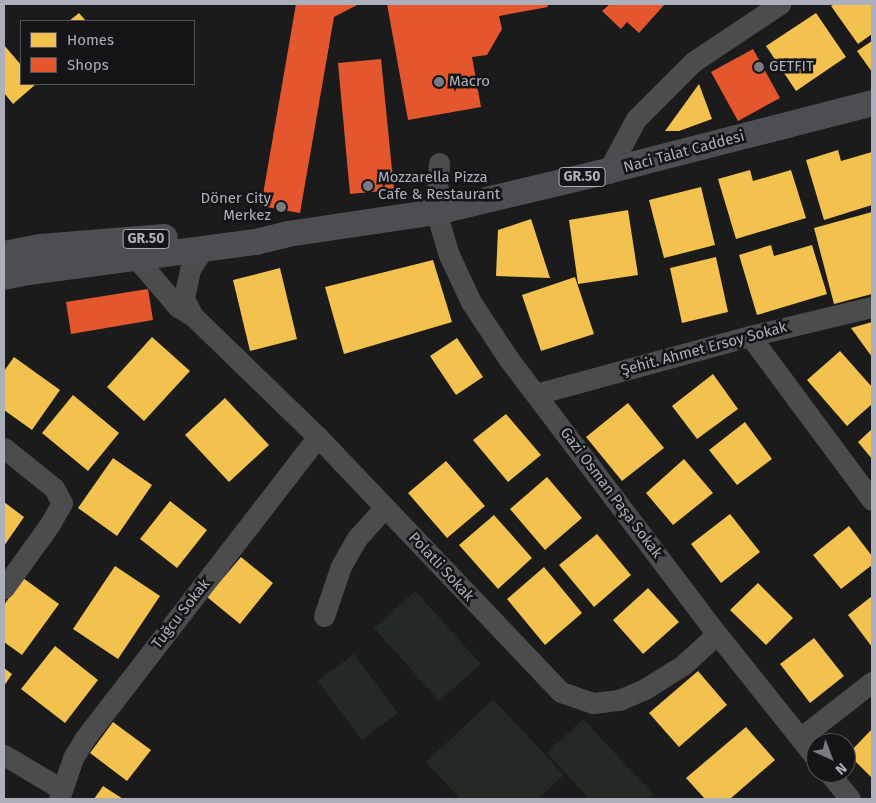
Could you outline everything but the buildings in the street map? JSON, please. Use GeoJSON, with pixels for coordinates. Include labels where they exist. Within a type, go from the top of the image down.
{"type":"FeatureCollection","features":[{"type":"Feature","properties":{"kind":"main road","name":"Naci Talat Caddesi"},"geometry":{"type":"LineString","coordinates":[[4,277],[28,272],[203,250],[256,242],[288,234],[436,212],[608,171],[872,103]]}},
{"type":"Feature","properties":{"kind":"main road","name":"Naci Talat Caddesi"},"geometry":{"type":"LineString","coordinates":[[4,254],[41,247],[223,232],[288,234]]}},
{"type":"Feature","properties":{"kind":"street"},"geometry":{"type":"LineString","coordinates":[[608,171],[636,119],[694,62],[780,4]]}},
{"type":"Feature","properties":{"kind":"street"},"geometry":{"type":"LineString","coordinates":[[436,212],[439,163]]}},
{"type":"Feature","properties":{"kind":"street","name":"Gazi Osman Paşa Sokak"},"geometry":{"type":"LineString","coordinates":[[436,212],[449,255],[472,302],[508,358],[718,634],[806,746]]}},
{"type":"Feature","properties":{"kind":"street","name":"Polatli Sokak"},"geometry":{"type":"LineString","coordinates":[[193,316],[184,298],[190,269],[203,250]]}},
{"type":"Feature","properties":{"kind":"street","name":"Polatli Sokak"},"geometry":{"type":"LineString","coordinates":[[136,258],[178,307],[193,316],[318,437],[561,692],[593,703],[619,700],[643,690],[683,665],[718,634]]}},
{"type":"Feature","properties":{"kind":"street","name":"Şehit. Ahmet Ersoy Sokak"},"geometry":{"type":"LineString","coordinates":[[536,394],[750,336],[872,307]]}},
{"type":"Feature","properties":{"kind":"street"},"geometry":{"type":"LineString","coordinates":[[750,336],[872,500]]}},
{"type":"Feature","properties":{"kind":"street","name":"Tuğcu Sokak"},"geometry":{"type":"LineString","coordinates":[[60,794],[73,758],[85,738],[318,437]]}},
{"type":"Feature","properties":{"kind":"street"},"geometry":{"type":"LineString","coordinates":[[4,448],[54,488],[62,504],[4,588]]}},
{"type":"Feature","properties":{"kind":"street"},"geometry":{"type":"LineString","coordinates":[[324,616],[341,566],[358,537],[385,507]]}},
{"type":"Feature","properties":{"kind":"street"},"geometry":{"type":"LineString","coordinates":[[800,738],[872,682]]}},
{"type":"Feature","properties":{"kind":"street"},"geometry":{"type":"LineString","coordinates":[[4,755],[60,794]]}},
{"type":"Feature","properties":{"kind":"street"},"geometry":{"type":"LineString","coordinates":[[837,783],[850,799]]}},
{"type":"Feature","properties":{"kind":"shaded area"},"geometry":{"type":"Polygon","coordinates":[[[415,591],[481,664],[439,701],[374,628],[415,591]]]}},
{"type":"Feature","properties":{"kind":"shaded area"},"geometry":{"type":"Polygon","coordinates":[[[354,654],[398,713],[362,740],[318,681],[354,654]]]}},
{"type":"Feature","properties":{"kind":"shaded area"},"geometry":{"type":"Polygon","coordinates":[[[493,699],[564,775],[538,799],[460,799],[426,762],[493,699]]]}},
{"type":"Feature","properties":{"kind":"shaded area"},"geometry":{"type":"Polygon","coordinates":[[[583,719],[653,794],[647,799],[589,799],[547,753],[583,719]]]}},
{"type":"Feature","properties":{"kind":"place","name":"GETFIT"},"geometry":{"type":"Point","coordinates":[759,67]}},
{"type":"Feature","properties":{"kind":"place","name":"Macro"},"geometry":{"type":"Point","coordinates":[439,82]}},
{"type":"Feature","properties":{"kind":"place","name":"Mozzarella Pizza Cafe & Restaurant"},"geometry":{"type":"Point","coordinates":[368,186]}},
{"type":"Feature","properties":{"kind":"place","name":"Döner City Merkez"},"geometry":{"type":"Point","coordinates":[281,207]}}]}
